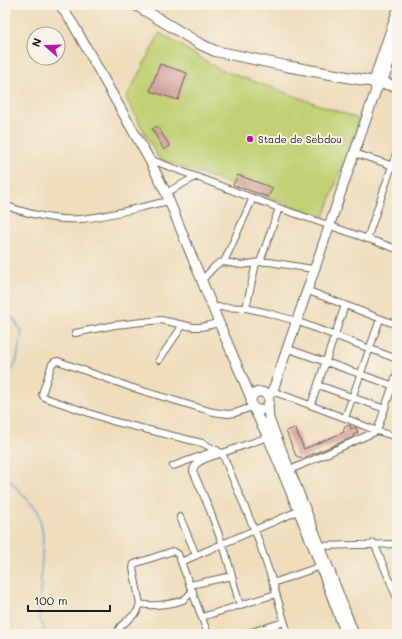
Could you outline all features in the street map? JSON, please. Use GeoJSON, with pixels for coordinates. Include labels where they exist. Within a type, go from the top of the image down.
{"type":"FeatureCollection","features":[{"type":"Feature","properties":{"kind":"main road"},"geometry":{"type":"LineString","coordinates":[[60,5],[73,24],[149,159],[168,197],[245,386],[260,410],[269,398],[354,153],[377,85],[397,12]]}},
{"type":"Feature","properties":{"kind":"main road"},"geometry":{"type":"LineString","coordinates":[[136,5],[200,44],[215,51],[377,85],[397,86]]}},
{"type":"Feature","properties":{"kind":"main road"},"geometry":{"type":"LineString","coordinates":[[377,85],[386,74],[397,37]]}},
{"type":"Feature","properties":{"kind":"main road"},"geometry":{"type":"LineString","coordinates":[[255,400],[275,380]]}},
{"type":"Feature","properties":{"kind":"main road"},"geometry":{"type":"LineString","coordinates":[[255,400],[265,393],[269,398],[269,419],[290,470],[348,633]]}},
{"type":"Feature","properties":{"kind":"main road"},"geometry":{"type":"LineString","coordinates":[[255,400],[268,437],[298,510],[317,546],[321,566],[348,633]]}},
{"type":"Feature","properties":{"kind":"street"},"geometry":{"type":"LineString","coordinates":[[367,239],[394,166],[397,151]]}},
{"type":"Feature","properties":{"kind":"street"},"geometry":{"type":"LineString","coordinates":[[354,153],[394,166]]}},
{"type":"Feature","properties":{"kind":"street"},"geometry":{"type":"LineString","coordinates":[[149,159],[279,208],[397,249]]}},
{"type":"Feature","properties":{"kind":"street"},"geometry":{"type":"LineString","coordinates":[[5,205],[20,210],[61,219],[81,219],[168,197],[195,177]]}},
{"type":"Feature","properties":{"kind":"street"},"geometry":{"type":"LineString","coordinates":[[224,262],[253,198]]}},
{"type":"Feature","properties":{"kind":"street"},"geometry":{"type":"LineString","coordinates":[[246,308],[258,262],[279,208]]}},
{"type":"Feature","properties":{"kind":"street"},"geometry":{"type":"LineString","coordinates":[[202,280],[215,266],[224,262],[242,265],[258,262],[278,263],[313,269]]}},
{"type":"Feature","properties":{"kind":"street"},"geometry":{"type":"LineString","coordinates":[[306,290],[397,325]]}},
{"type":"Feature","properties":{"kind":"street"},"geometry":{"type":"LineString","coordinates":[[311,405],[345,305]]}},
{"type":"Feature","properties":{"kind":"street"},"geometry":{"type":"LineString","coordinates":[[213,307],[246,308],[268,313],[296,321],[397,359]]}},
{"type":"Feature","properties":{"kind":"street"},"geometry":{"type":"LineString","coordinates":[[345,418],[380,319]]}},
{"type":"Feature","properties":{"kind":"street"},"geometry":{"type":"LineString","coordinates":[[75,334],[115,325],[155,320],[171,321],[183,325],[201,327],[219,324]]}},
{"type":"Feature","properties":{"kind":"street"},"geometry":{"type":"LineString","coordinates":[[159,360],[183,325]]}},
{"type":"Feature","properties":{"kind":"street"},"geometry":{"type":"LineString","coordinates":[[286,348],[395,386]]}},
{"type":"Feature","properties":{"kind":"street"},"geometry":{"type":"LineString","coordinates":[[255,400],[235,413],[228,414],[213,412],[130,387],[56,360],[52,364],[42,394],[44,398],[94,415],[193,440],[220,452],[254,529],[273,583],[288,634]]}},
{"type":"Feature","properties":{"kind":"street"},"geometry":{"type":"LineString","coordinates":[[290,470],[377,431],[395,386],[397,373]]}},
{"type":"Feature","properties":{"kind":"street"},"geometry":{"type":"LineString","coordinates":[[318,385],[385,409]]}},
{"type":"Feature","properties":{"kind":"street"},"geometry":{"type":"LineString","coordinates":[[269,398],[311,405],[377,431],[397,437]]}},
{"type":"Feature","properties":{"kind":"street"},"geometry":{"type":"LineString","coordinates":[[173,466],[268,437]]}},
{"type":"Feature","properties":{"kind":"street"},"geometry":{"type":"LineString","coordinates":[[220,452],[198,463],[194,466],[193,471],[222,544],[240,606]]}},
{"type":"Feature","properties":{"kind":"street"},"geometry":{"type":"LineString","coordinates":[[181,562],[298,510]]}},
{"type":"Feature","properties":{"kind":"street"},"geometry":{"type":"LineString","coordinates":[[180,517],[196,555]]}},
{"type":"Feature","properties":{"kind":"street"},"geometry":{"type":"LineString","coordinates":[[374,543],[397,595]]}},
{"type":"Feature","properties":{"kind":"street"},"geometry":{"type":"LineString","coordinates":[[317,546],[374,543],[397,544]]}},
{"type":"Feature","properties":{"kind":"street"},"geometry":{"type":"LineString","coordinates":[[118,631],[120,627],[137,612],[140,604],[133,568],[134,564],[173,551],[178,554],[208,634]]}},
{"type":"Feature","properties":{"kind":"street"},"geometry":{"type":"LineString","coordinates":[[273,583],[321,566]]}},
{"type":"Feature","properties":{"kind":"street"},"geometry":{"type":"LineString","coordinates":[[140,604],[155,606],[183,600],[192,588],[232,576]]}},
{"type":"Feature","properties":{"kind":"street"},"geometry":{"type":"LineString","coordinates":[[202,617],[276,594]]}},
{"type":"Feature","properties":{"kind":"street"},"geometry":{"type":"LineString","coordinates":[[245,634],[284,622]]}},
{"type":"Feature","properties":{"kind":"green space","name":"Stade de Sebdou"},"geometry":{"type":"Polygon","coordinates":[[[160,33],[219,69],[359,119],[324,217],[159,159],[126,98],[160,33]]]}},
{"type":"Feature","properties":{"kind":"building"},"geometry":{"type":"Polygon","coordinates":[[[160,64],[187,73],[178,100],[150,91],[160,64]]]}},
{"type":"Feature","properties":{"kind":"building"},"geometry":{"type":"Polygon","coordinates":[[[157,126],[170,146],[164,150],[152,129],[157,126]]]}},
{"type":"Feature","properties":{"kind":"building"},"geometry":{"type":"Polygon","coordinates":[[[238,175],[273,188],[268,197],[233,185],[238,175]]]}},
{"type":"Feature","properties":{"kind":"building"},"geometry":{"type":"Polygon","coordinates":[[[350,425],[351,429],[356,427],[358,433],[353,435],[354,437],[303,458],[296,456],[286,431],[295,428],[304,449],[344,432],[344,427],[350,425]]]}},
{"type":"Feature","properties":{"kind":"waterway"},"geometry":{"type":"LineString","coordinates":[[5,314],[12,317],[22,331],[16,363],[5,380]]}},
{"type":"Feature","properties":{"kind":"waterway"},"geometry":{"type":"LineString","coordinates":[[5,475],[38,511],[43,534],[39,618],[46,634]]}},
{"type":"Feature","properties":{"kind":"place","name":"Stade de Sebdou"},"geometry":{"type":"Point","coordinates":[250,139]}}]}
